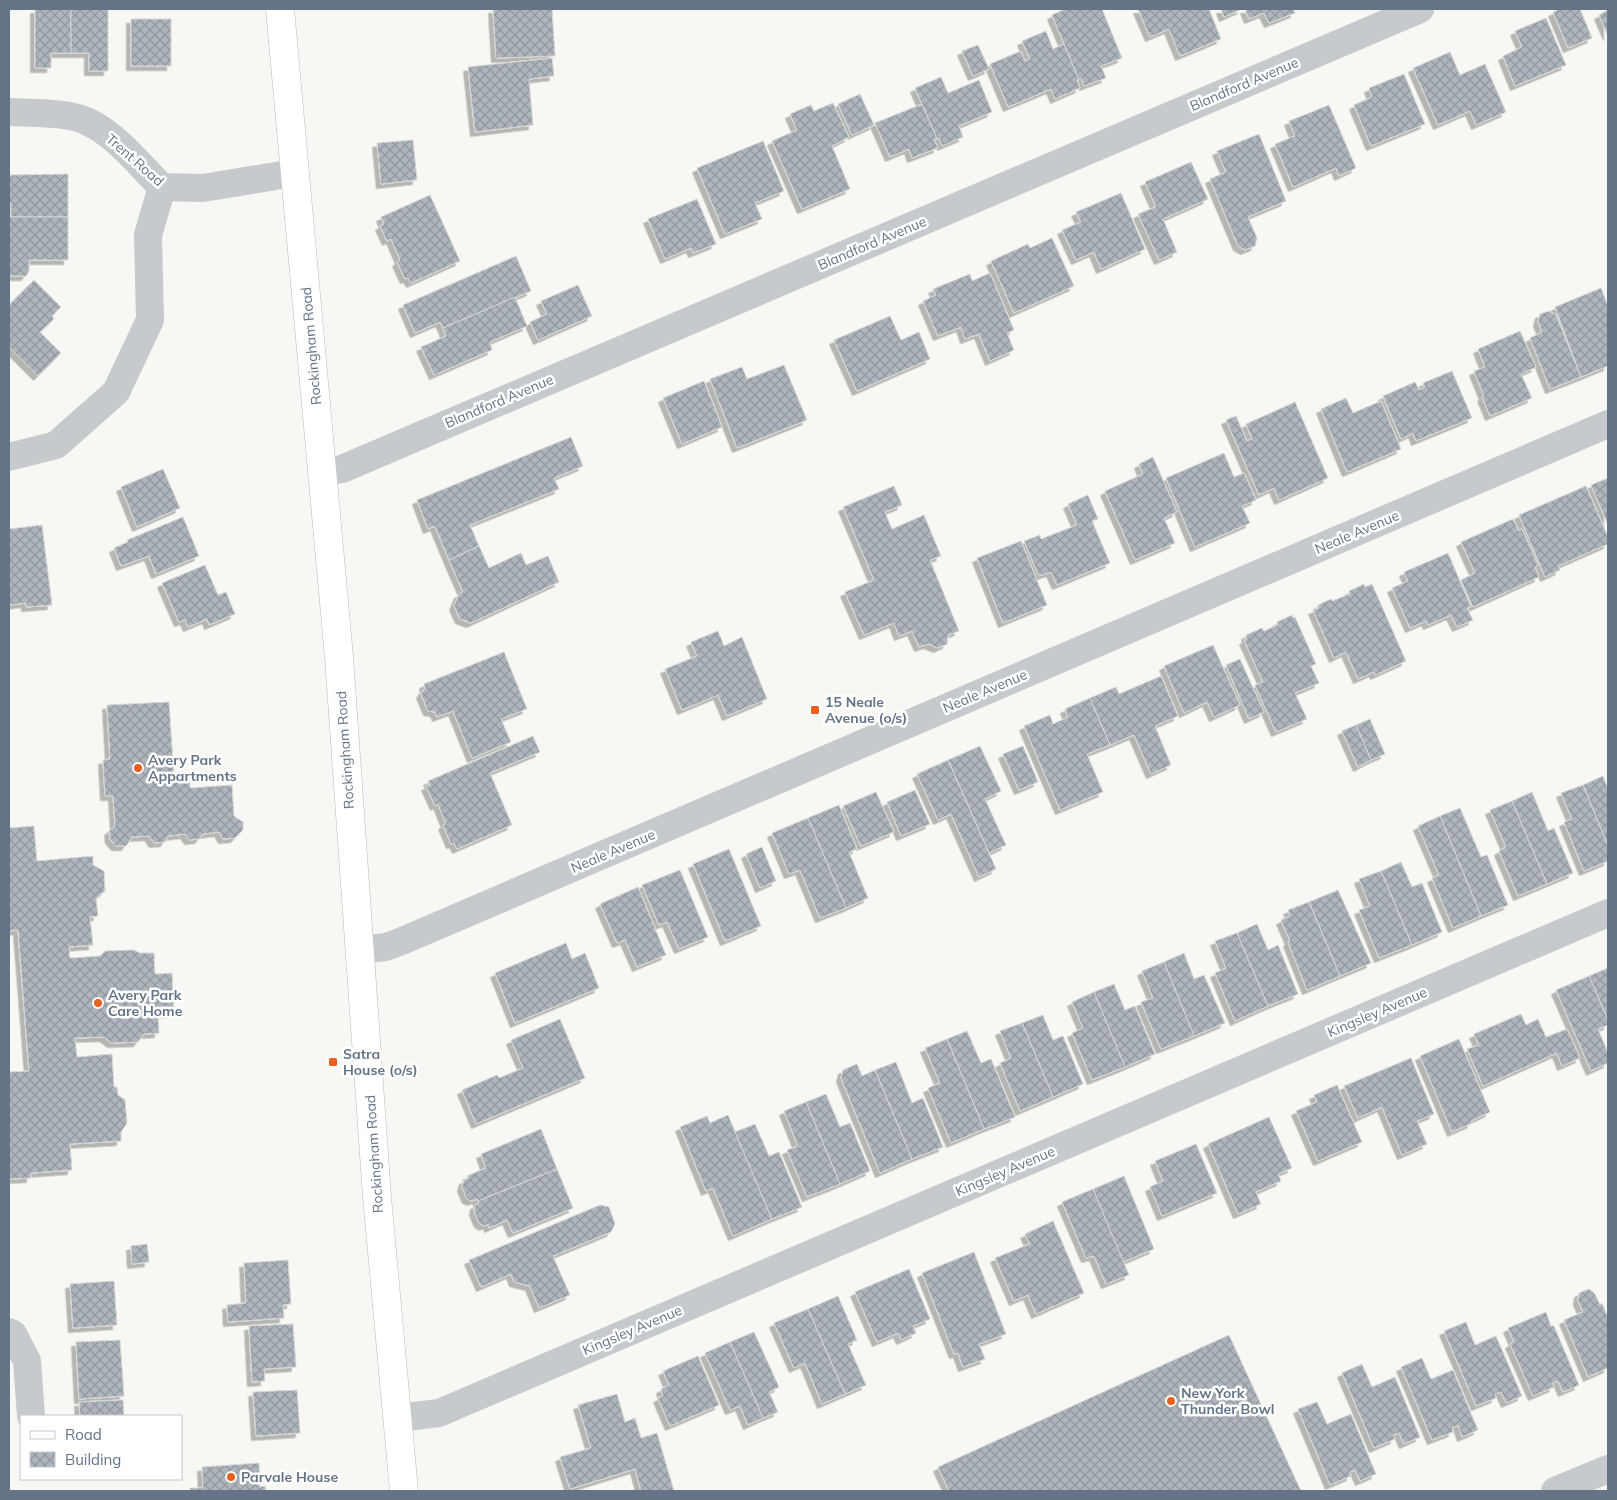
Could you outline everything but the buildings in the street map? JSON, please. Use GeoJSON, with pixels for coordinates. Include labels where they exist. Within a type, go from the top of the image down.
{"type":"FeatureCollection","features":[{"type":"Feature","properties":{"kind":"main road","name":"Rockingham Road"},"geometry":{"type":"LineString","coordinates":[[280,9],[339,657],[377,1197],[404,1491]]}},
{"type":"Feature","properties":{"kind":"street","name":"Blandford Avenue"},"geometry":{"type":"LineString","coordinates":[[322,472],[342,469],[1420,9]]}},
{"type":"Feature","properties":{"kind":"street","name":"Trent Road"},"geometry":{"type":"LineString","coordinates":[[9,112],[53,114],[86,121],[111,137],[162,187],[203,188],[294,173]]}},
{"type":"Feature","properties":{"kind":"street"},"geometry":{"type":"LineString","coordinates":[[9,457],[56,445],[116,392],[150,320],[148,235],[162,187]]}},
{"type":"Feature","properties":{"kind":"street","name":"Neale Avenue"},"geometry":{"type":"LineString","coordinates":[[359,950],[386,947],[394,944],[1608,424]]}},
{"type":"Feature","properties":{"kind":"street","name":"Kingsley Avenue"},"geometry":{"type":"LineString","coordinates":[[398,1418],[439,1413],[1608,913]]}},
{"type":"Feature","properties":{"kind":"street"},"geometry":{"type":"LineString","coordinates":[[9,1332],[13,1334],[27,1361],[31,1415]]}},
{"type":"Feature","properties":{"kind":"street"},"geometry":{"type":"LineString","coordinates":[[1555,1491],[1608,1469]]}},
{"type":"Feature","properties":{"kind":"place","name":"15 Neale Avenue (o/s)"},"geometry":{"type":"Point","coordinates":[815,710]}},
{"type":"Feature","properties":{"kind":"place","name":"Avery Park Appartments"},"geometry":{"type":"Point","coordinates":[138,768]}},
{"type":"Feature","properties":{"kind":"place","name":"Avery Park Care Home"},"geometry":{"type":"Point","coordinates":[98,1003]}},
{"type":"Feature","properties":{"kind":"place","name":"Satra House (o/s)"},"geometry":{"type":"Point","coordinates":[333,1062]}},
{"type":"Feature","properties":{"kind":"place","name":"New York Thunder Bowl"},"geometry":{"type":"Point","coordinates":[1171,1401]}},
{"type":"Feature","properties":{"kind":"place","name":"Parvale House"},"geometry":{"type":"Point","coordinates":[231,1477]}}]}
